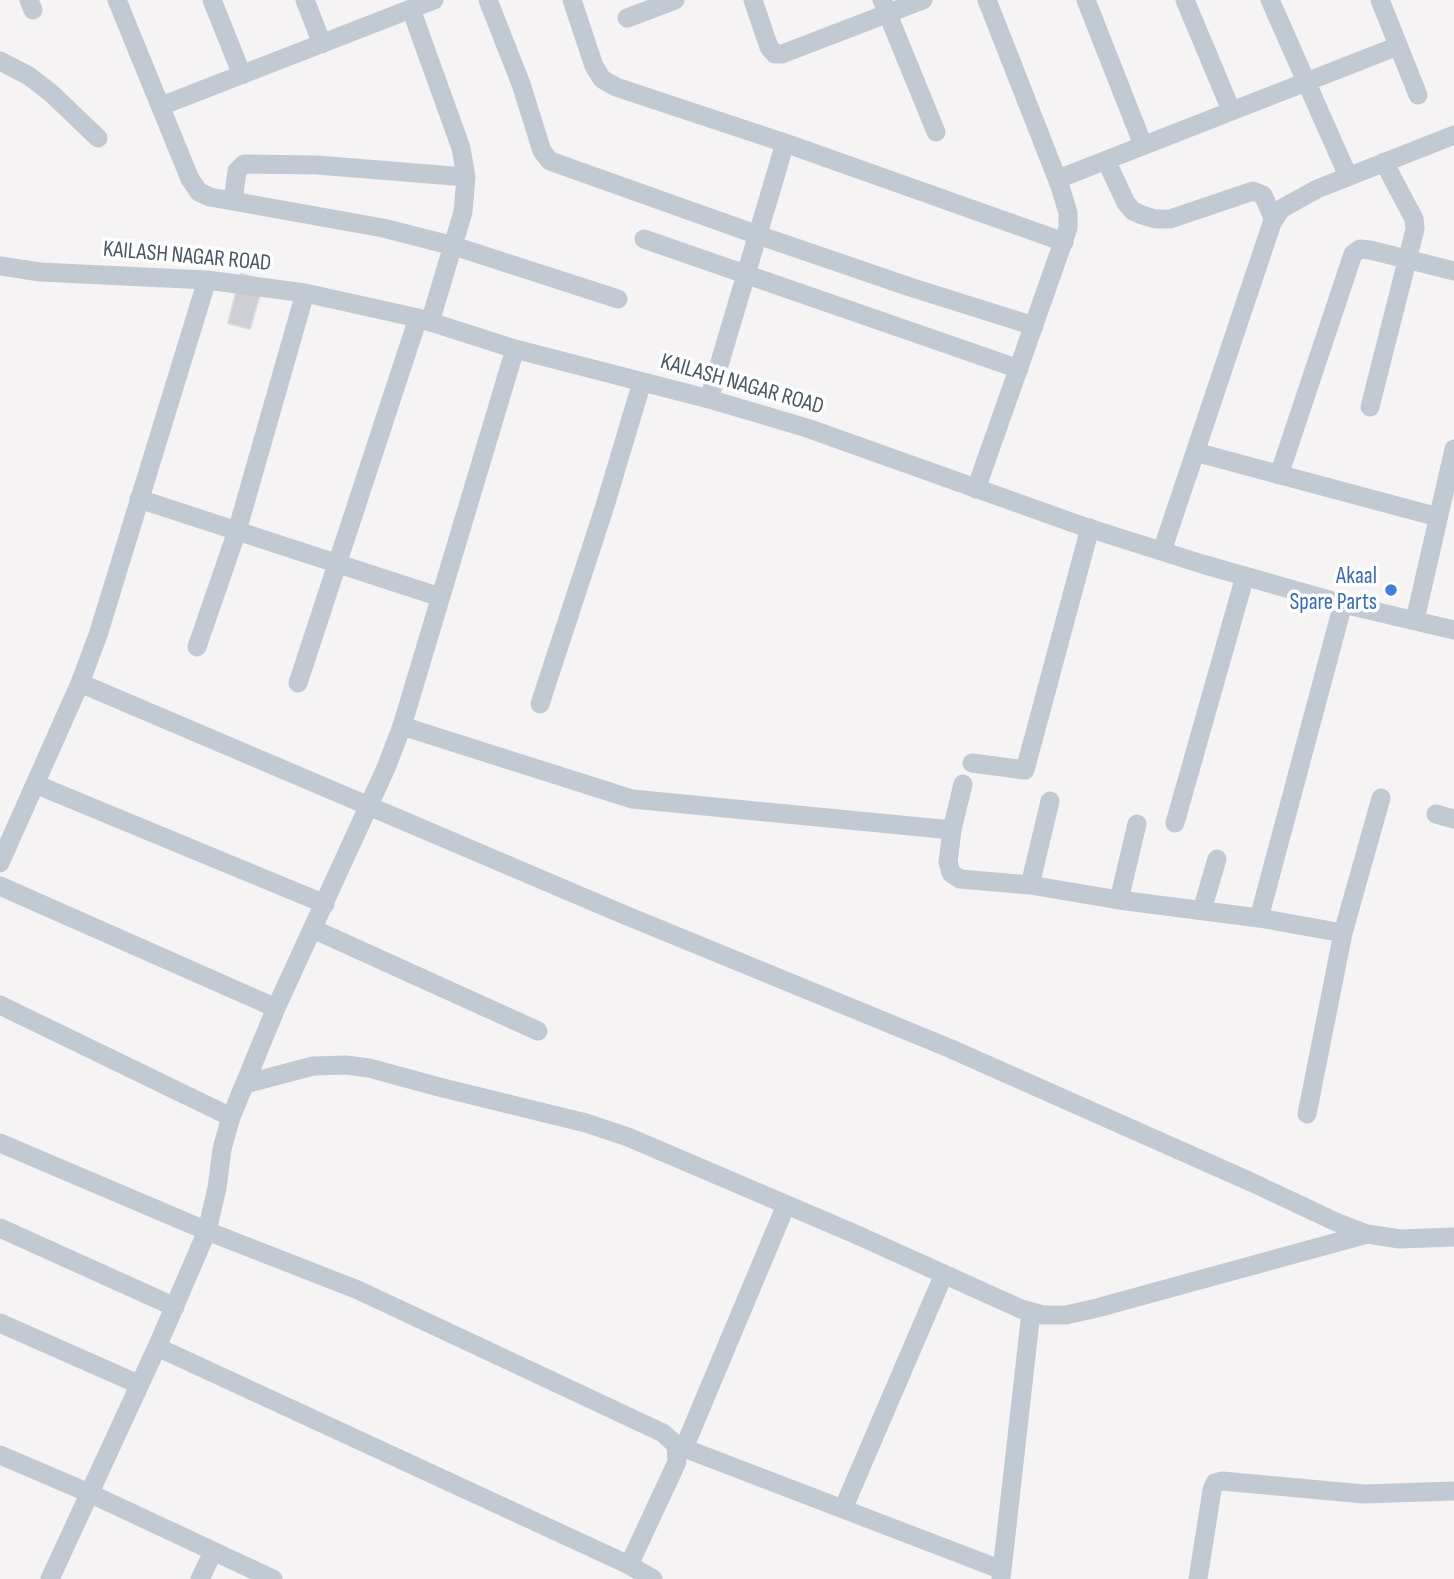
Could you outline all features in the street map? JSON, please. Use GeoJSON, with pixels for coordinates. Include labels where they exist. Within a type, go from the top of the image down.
{"type":"FeatureCollection","features":[{"type":"Feature","properties":{"kind":"street"},"geometry":{"type":"LineString","coordinates":[[117,0],[190,179],[199,192],[210,197],[383,229],[454,246],[618,299]]}},
{"type":"Feature","properties":{"kind":"street"},"geometry":{"type":"LineString","coordinates":[[212,0],[243,75]]}},
{"type":"Feature","properties":{"kind":"street"},"geometry":{"type":"LineString","coordinates":[[305,0],[322,44]]}},
{"type":"Feature","properties":{"kind":"street"},"geometry":{"type":"LineString","coordinates":[[161,106],[434,0]]}},
{"type":"Feature","properties":{"kind":"street"},"geometry":{"type":"LineString","coordinates":[[488,0],[521,84],[542,151],[550,161],[758,235],[1034,326]]}},
{"type":"Feature","properties":{"kind":"street"},"geometry":{"type":"LineString","coordinates":[[572,0],[594,66],[602,79],[615,86],[1064,242]]}},
{"type":"Feature","properties":{"kind":"street"},"geometry":{"type":"LineString","coordinates":[[627,18],[676,0]]}},
{"type":"Feature","properties":{"kind":"street"},"geometry":{"type":"LineString","coordinates":[[753,0],[769,47],[775,54],[782,54],[885,7],[923,0]]}},
{"type":"Feature","properties":{"kind":"street"},"geometry":{"type":"LineString","coordinates":[[976,489],[1068,228],[1068,213],[1058,179],[987,0]]}},
{"type":"Feature","properties":{"kind":"street"},"geometry":{"type":"LineString","coordinates":[[1086,0],[1143,145]]}},
{"type":"Feature","properties":{"kind":"street"},"geometry":{"type":"LineString","coordinates":[[1185,0],[1231,110]]}},
{"type":"Feature","properties":{"kind":"street"},"geometry":{"type":"LineString","coordinates":[[1270,0],[1348,177]]}},
{"type":"Feature","properties":{"kind":"street"},"geometry":{"type":"LineString","coordinates":[[1380,0],[1418,95]]}},
{"type":"Feature","properties":{"kind":"street"},"geometry":{"type":"LineString","coordinates":[[885,7],[936,132]]}},
{"type":"Feature","properties":{"kind":"street"},"geometry":{"type":"LineString","coordinates":[[298,683],[424,320],[454,246],[463,212],[466,177],[461,148],[411,9]]}},
{"type":"Feature","properties":{"kind":"street"},"geometry":{"type":"LineString","coordinates":[[1058,179],[1398,46]]}},
{"type":"Feature","properties":{"kind":"street"},"geometry":{"type":"LineString","coordinates":[[0,61],[29,76],[51,93],[97,138]]}},
{"type":"Feature","properties":{"kind":"street"},"geometry":{"type":"LineString","coordinates":[[1162,551],[1274,220],[1282,209],[1295,199],[1454,135]]}},
{"type":"Feature","properties":{"kind":"street"},"geometry":{"type":"LineString","coordinates":[[709,399],[785,143]]}},
{"type":"Feature","properties":{"kind":"street"},"geometry":{"type":"LineString","coordinates":[[1106,160],[1126,204],[1142,215],[1154,219],[1170,219],[1253,191],[1263,195],[1274,220]]}},
{"type":"Feature","properties":{"kind":"street"},"geometry":{"type":"LineString","coordinates":[[1370,407],[1415,229],[1414,219],[1384,162]]}},
{"type":"Feature","properties":{"kind":"street"},"geometry":{"type":"LineString","coordinates":[[233,201],[237,171],[244,164],[317,165],[466,177]]}},
{"type":"Feature","properties":{"kind":"street"},"geometry":{"type":"LineString","coordinates":[[644,239],[1019,369]]}},
{"type":"Feature","properties":{"kind":"street"},"geometry":{"type":"LineString","coordinates":[[1279,475],[1353,254],[1360,249],[1370,250],[1454,271]]}},
{"type":"Feature","properties":{"kind":"street","name":"KAILASH NAGAR ROAD"},"geometry":{"type":"LineString","coordinates":[[0,266],[40,272],[207,280],[305,293],[424,320],[515,349],[709,399],[807,428],[1090,528],[1245,576],[1343,604],[1454,630]]}},
{"type":"Feature","properties":{"kind":"street"},"geometry":{"type":"LineString","coordinates":[[0,863],[80,683],[98,635],[207,280]]}},
{"type":"Feature","properties":{"kind":"street"},"geometry":{"type":"LineString","coordinates":[[197,648],[237,531],[305,293]]}},
{"type":"Feature","properties":{"kind":"street"},"geometry":{"type":"LineString","coordinates":[[50,1579],[157,1347],[207,1231],[222,1149],[231,1117],[276,1008],[369,807],[402,726],[515,349]]}},
{"type":"Feature","properties":{"kind":"street"},"geometry":{"type":"LineString","coordinates":[[540,704],[604,509],[642,382]]}},
{"type":"Feature","properties":{"kind":"street"},"geometry":{"type":"LineString","coordinates":[[1415,620],[1454,449]]}},
{"type":"Feature","properties":{"kind":"street"},"geometry":{"type":"LineString","coordinates":[[1195,452],[1438,517]]}},
{"type":"Feature","properties":{"kind":"street"},"geometry":{"type":"LineString","coordinates":[[139,499],[440,597]]}},
{"type":"Feature","properties":{"kind":"street"},"geometry":{"type":"LineString","coordinates":[[972,763],[1025,770],[1090,528]]}},
{"type":"Feature","properties":{"kind":"street"},"geometry":{"type":"LineString","coordinates":[[1175,823],[1245,576]]}},
{"type":"Feature","properties":{"kind":"street"},"geometry":{"type":"LineString","coordinates":[[1259,918],[1343,604]]}},
{"type":"Feature","properties":{"kind":"street"},"geometry":{"type":"LineString","coordinates":[[80,683],[620,913],[950,1048],[1367,1234],[1400,1239],[1454,1237]]}},
{"type":"Feature","properties":{"kind":"street"},"geometry":{"type":"LineString","coordinates":[[402,726],[632,799],[952,830]]}},
{"type":"Feature","properties":{"kind":"street"},"geometry":{"type":"LineString","coordinates":[[35,784],[325,904]]}},
{"type":"Feature","properties":{"kind":"street"},"geometry":{"type":"LineString","coordinates":[[963,784],[952,830],[948,862],[951,873],[960,879],[1030,885],[1343,933]]}},
{"type":"Feature","properties":{"kind":"street"},"geometry":{"type":"LineString","coordinates":[[1307,1114],[1343,933],[1381,799]]}},
{"type":"Feature","properties":{"kind":"street"},"geometry":{"type":"LineString","coordinates":[[1030,885],[1050,802]]}},
{"type":"Feature","properties":{"kind":"street"},"geometry":{"type":"LineString","coordinates":[[1119,900],[1137,824]]}},
{"type":"Feature","properties":{"kind":"street"},"geometry":{"type":"LineString","coordinates":[[1202,910],[1217,859]]}},
{"type":"Feature","properties":{"kind":"street"},"geometry":{"type":"LineString","coordinates":[[0,886],[276,1008]]}},
{"type":"Feature","properties":{"kind":"street"},"geometry":{"type":"LineString","coordinates":[[313,929],[537,1031]]}},
{"type":"Feature","properties":{"kind":"street"},"geometry":{"type":"LineString","coordinates":[[0,1005],[231,1117]]}},
{"type":"Feature","properties":{"kind":"street"},"geometry":{"type":"LineString","coordinates":[[245,1084],[313,1066],[346,1065],[369,1068],[586,1123],[628,1137],[1043,1315],[1066,1315],[1097,1308],[1367,1234]]}},
{"type":"Feature","properties":{"kind":"street"},"geometry":{"type":"LineString","coordinates":[[0,1143],[207,1231],[358,1290],[663,1433],[680,1447],[843,1509],[1002,1574],[1031,1312]]}},
{"type":"Feature","properties":{"kind":"street"},"geometry":{"type":"LineString","coordinates":[[629,1565],[677,1462],[680,1447],[786,1205]]}},
{"type":"Feature","properties":{"kind":"street"},"geometry":{"type":"LineString","coordinates":[[0,1228],[175,1307]]}},
{"type":"Feature","properties":{"kind":"street"},"geometry":{"type":"LineString","coordinates":[[843,1509],[944,1274]]}},
{"type":"Feature","properties":{"kind":"street"},"geometry":{"type":"LineString","coordinates":[[0,1323],[138,1384]]}},
{"type":"Feature","properties":{"kind":"street"},"geometry":{"type":"LineString","coordinates":[[157,1347],[629,1565],[653,1579]]}},
{"type":"Feature","properties":{"kind":"street"},"geometry":{"type":"LineString","coordinates":[[0,1455],[89,1493],[273,1579]]}},
{"type":"Feature","properties":{"kind":"street"},"geometry":{"type":"LineString","coordinates":[[1198,1579],[1212,1490],[1215,1483],[1222,1480],[1364,1494],[1454,1490]]}},
{"type":"Feature","properties":{"kind":"street"},"geometry":{"type":"LineString","coordinates":[[200,1579],[213,1552]]}},
{"type":"Feature","properties":{"kind":"building"},"geometry":{"type":"Polygon","coordinates":[[[241,274],[264,280],[250,329],[228,323],[241,274]]]}},
{"type":"Feature","properties":{"kind":"place","name":"Akaal Spare Parts"},"geometry":{"type":"Point","coordinates":[1391,590]}}]}
